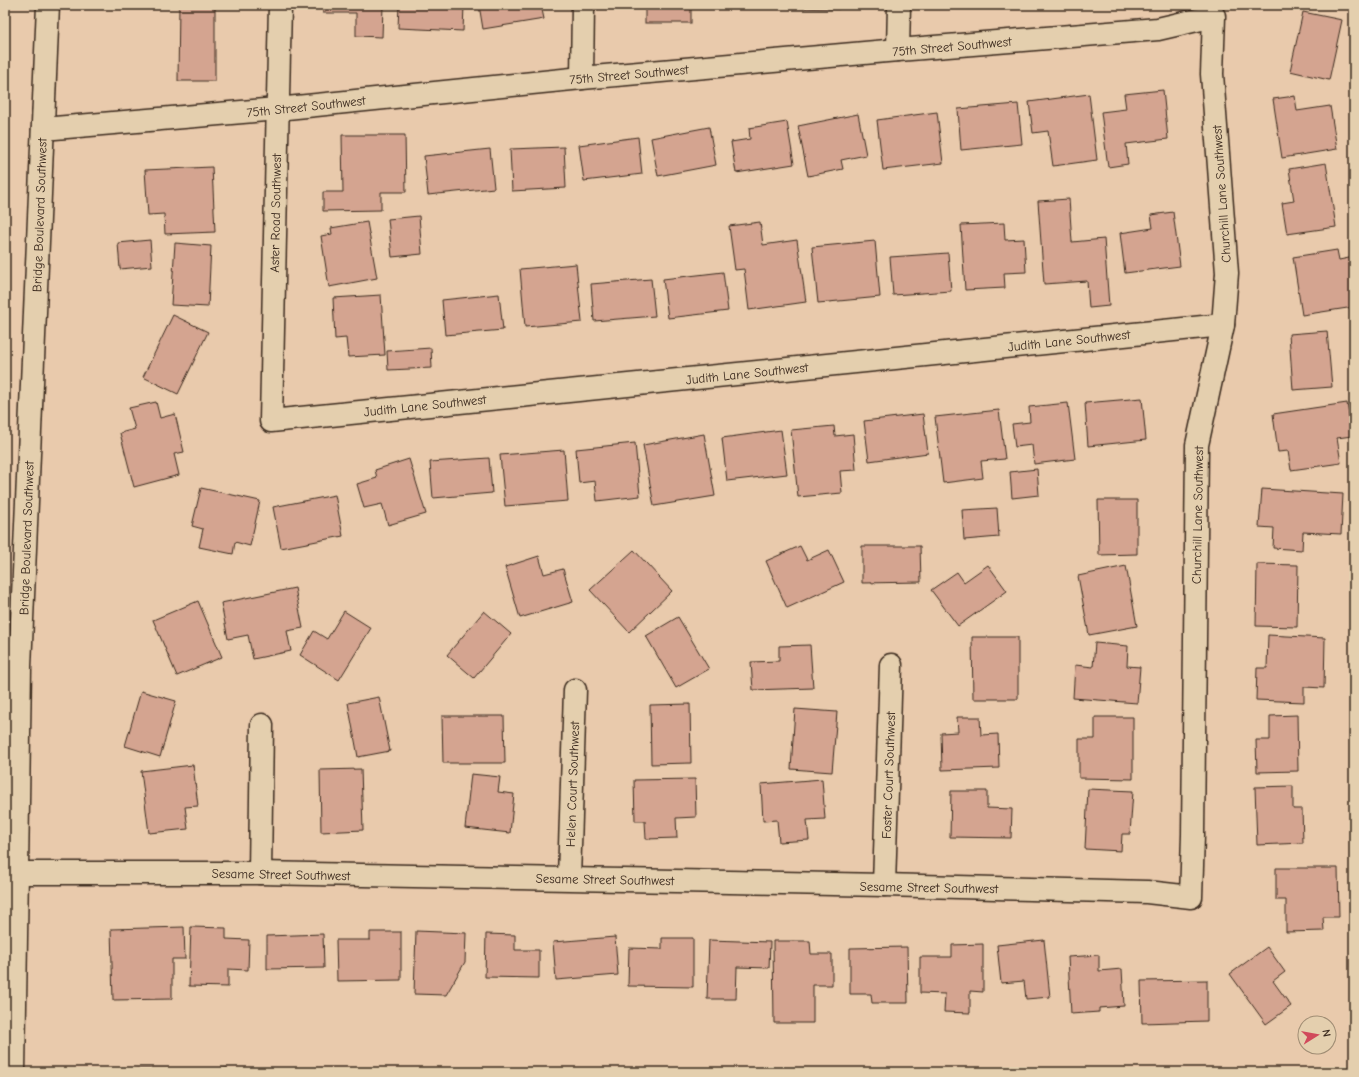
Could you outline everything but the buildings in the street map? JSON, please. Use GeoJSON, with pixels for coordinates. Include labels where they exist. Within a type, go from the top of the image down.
{"type":"FeatureCollection","features":[{"type":"Feature","properties":{"kind":"street","name":"Bridge Boulevard Southwest"},"geometry":{"type":"LineString","coordinates":[[14,1072],[18,873],[13,666],[43,129],[48,5]]}},
{"type":"Feature","properties":{"kind":"street","name":"Aster Road Southwest"},"geometry":{"type":"LineString","coordinates":[[271,421],[280,5]]}},
{"type":"Feature","properties":{"kind":"street"},"geometry":{"type":"LineString","coordinates":[[582,78],[583,5]]}},
{"type":"Feature","properties":{"kind":"street"},"geometry":{"type":"LineString","coordinates":[[898,5],[898,50]]}},
{"type":"Feature","properties":{"kind":"street","name":"75th Street Southwest"},"geometry":{"type":"LineString","coordinates":[[43,129],[277,109],[582,78],[1158,29],[1214,16]]}},
{"type":"Feature","properties":{"kind":"street","name":"Churchill Lane Southwest"},"geometry":{"type":"LineString","coordinates":[[1191,897],[1193,835],[1196,445],[1223,325],[1227,273],[1212,74],[1214,16]]}},
{"type":"Feature","properties":{"kind":"street","name":"Judith Lane Southwest"},"geometry":{"type":"LineString","coordinates":[[271,421],[1223,325]]}},
{"type":"Feature","properties":{"kind":"street","name":"Foster Court Southwest"},"geometry":{"type":"LineString","coordinates":[[884,885],[891,665]]}},
{"type":"Feature","properties":{"kind":"street","name":"Helen Court Southwest"},"geometry":{"type":"LineString","coordinates":[[569,878],[575,690]]}},
{"type":"Feature","properties":{"kind":"street"},"geometry":{"type":"LineString","coordinates":[[260,873],[262,724]]}},
{"type":"Feature","properties":{"kind":"street","name":"Sesame Street Southwest"},"geometry":{"type":"LineString","coordinates":[[18,873],[260,873],[569,878],[1147,892],[1191,897]]}}]}
